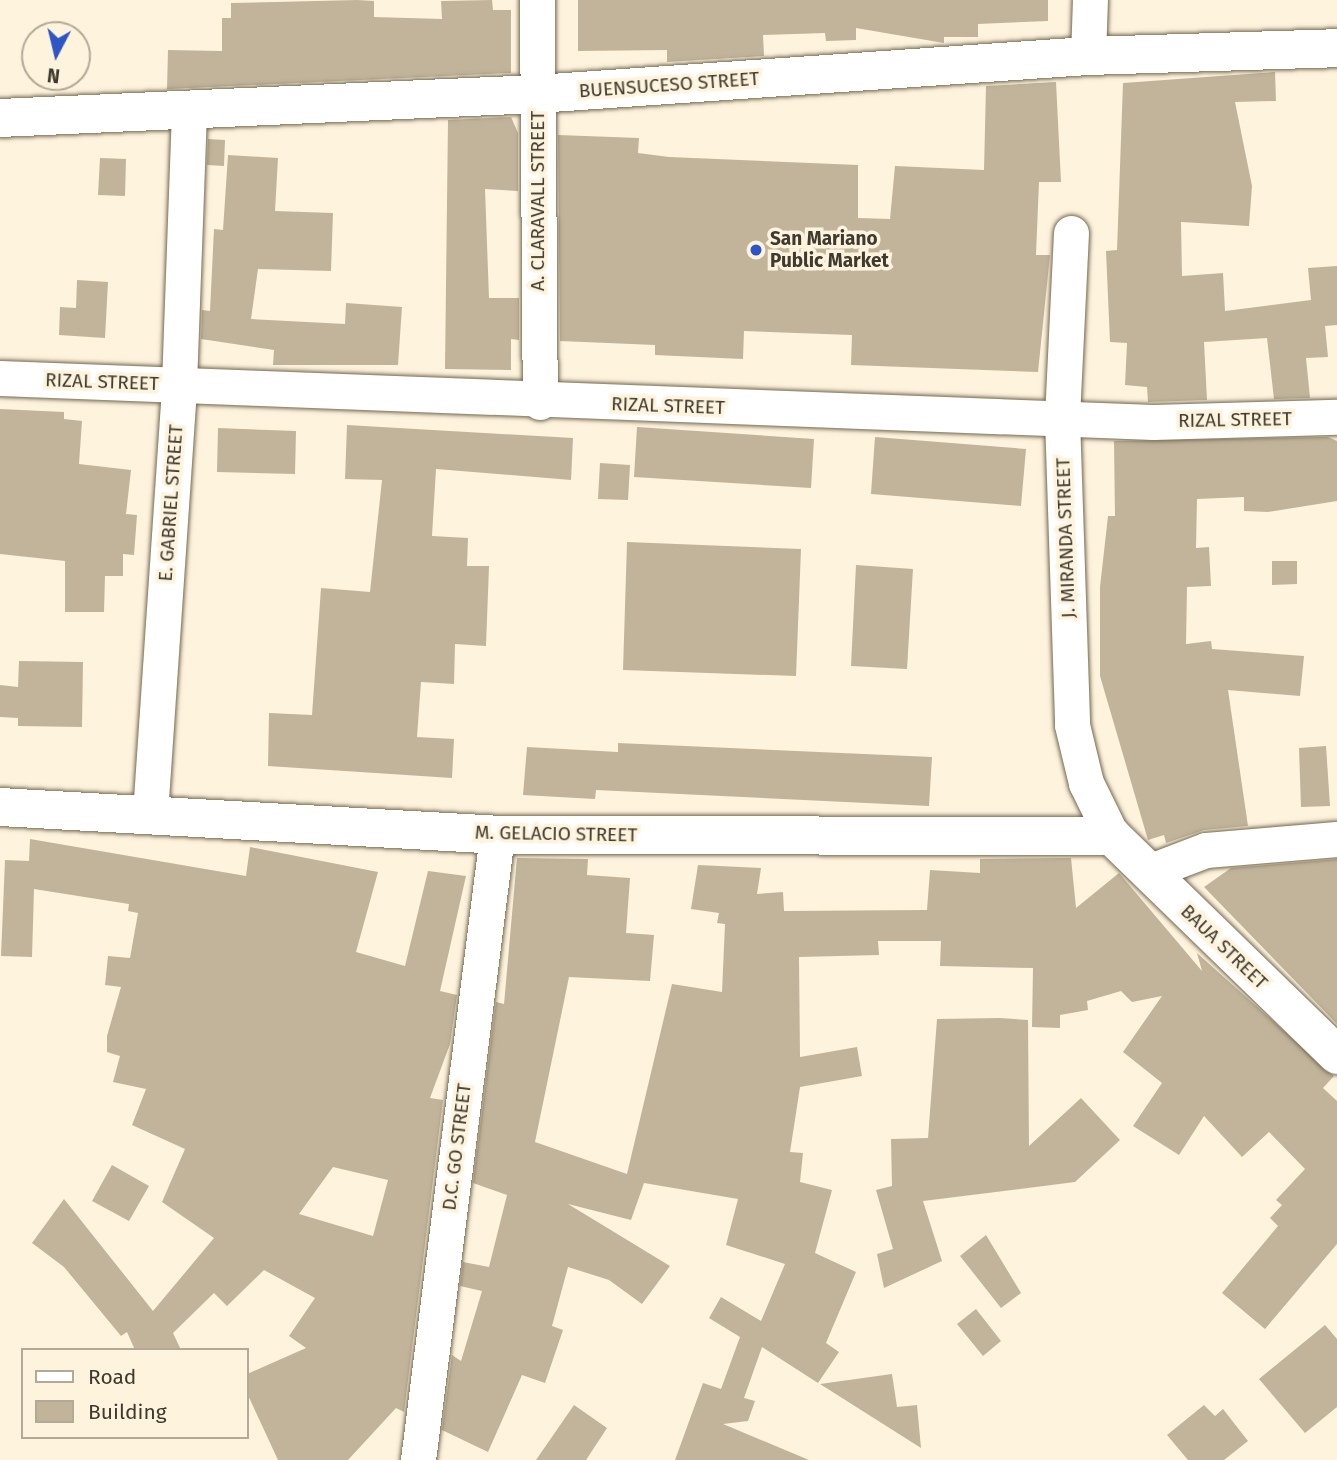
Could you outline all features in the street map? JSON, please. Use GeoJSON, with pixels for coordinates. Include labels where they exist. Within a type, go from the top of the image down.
{"type":"FeatureCollection","features":[{"type":"Feature","properties":{"kind":"street","name":"A. CLARAVALL STREET"},"geometry":{"type":"LineString","coordinates":[[537,0],[540,402]]}},
{"type":"Feature","properties":{"kind":"street"},"geometry":{"type":"LineString","coordinates":[[1088,56],[1090,0]]}},
{"type":"Feature","properties":{"kind":"street","name":"BUENSUCESO STREET"},"geometry":{"type":"LineString","coordinates":[[0,118],[537,94],[1088,56],[1337,48]]}},
{"type":"Feature","properties":{"kind":"street","name":"E. GABRIEL STREET"},"geometry":{"type":"LineString","coordinates":[[150,814],[179,384],[189,108]]}},
{"type":"Feature","properties":{"kind":"street","name":"J. MIRANDA STREET"},"geometry":{"type":"LineString","coordinates":[[1071,233],[1062,418],[1072,725],[1086,783],[1112,836]]}},
{"type":"Feature","properties":{"kind":"street","name":"RIZAL STREET"},"geometry":{"type":"LineString","coordinates":[[0,378],[540,402],[1062,418],[1337,417]]}},
{"type":"Feature","properties":{"kind":"street","name":"M. GELACIO STREET"},"geometry":{"type":"LineString","coordinates":[[0,807],[497,835],[1112,836]]}},
{"type":"Feature","properties":{"kind":"street","name":"D.C. GO STREET"},"geometry":{"type":"LineString","coordinates":[[418,1460],[418,1418],[497,835]]}},
{"type":"Feature","properties":{"kind":"street","name":"BAUA STREET"},"geometry":{"type":"LineString","coordinates":[[1112,836],[1337,1055]]}},
{"type":"Feature","properties":{"kind":"street"},"geometry":{"type":"LineString","coordinates":[[1148,872],[1217,848],[1337,839]]}},
{"type":"Feature","properties":{"kind":"building"},"geometry":{"type":"Polygon","coordinates":[[[492,0],[493,10],[511,10],[511,73],[167,89],[168,50],[222,51],[222,18],[231,18],[231,3],[374,1],[374,17],[442,19],[441,1],[492,0]]]}},
{"type":"Feature","properties":{"kind":"building"},"geometry":{"type":"Polygon","coordinates":[[[578,0],[1048,0],[1048,21],[978,24],[978,37],[944,37],[944,43],[856,28],[856,40],[826,41],[825,33],[763,35],[764,56],[667,62],[667,50],[578,51],[578,0]]]}},
{"type":"Feature","properties":{"kind":"building"},"geometry":{"type":"Polygon","coordinates":[[[1275,72],[1276,101],[1235,102],[1252,186],[1249,226],[1181,222],[1182,276],[1223,273],[1225,311],[1311,300],[1308,268],[1337,266],[1337,325],[1325,326],[1328,357],[1306,358],[1310,398],[1274,399],[1267,338],[1204,342],[1207,400],[1148,402],[1147,387],[1125,385],[1127,343],[1110,342],[1106,251],[1117,250],[1123,83],[1275,72]]]}},
{"type":"Feature","properties":{"kind":"building","name":"San Mariano Public Market"},"geometry":{"type":"Polygon","coordinates":[[[1056,82],[1061,182],[1039,182],[1036,255],[1050,255],[1038,372],[851,365],[852,335],[744,331],[743,359],[655,355],[655,345],[560,341],[558,135],[639,138],[638,153],[669,157],[858,165],[858,218],[890,219],[895,166],[984,170],[986,86],[1056,82]]]}},
{"type":"Feature","properties":{"kind":"building"},"geometry":{"type":"Polygon","coordinates":[[[511,117],[518,133],[518,191],[485,189],[489,298],[519,298],[519,340],[511,339],[511,370],[445,369],[448,120],[511,117]]]}},
{"type":"Feature","properties":{"kind":"building"},"geometry":{"type":"Polygon","coordinates":[[[208,139],[225,140],[224,166],[207,165],[208,139]]]}},
{"type":"Feature","properties":{"kind":"building"},"geometry":{"type":"Polygon","coordinates":[[[228,155],[278,158],[275,211],[333,213],[331,271],[258,269],[251,319],[345,324],[346,303],[402,307],[398,365],[273,365],[274,350],[201,339],[202,310],[210,311],[214,229],[223,230],[228,155]]]}},
{"type":"Feature","properties":{"kind":"building"},"geometry":{"type":"Polygon","coordinates":[[[100,158],[126,159],[125,196],[98,195],[100,158]]]}},
{"type":"Feature","properties":{"kind":"building"},"geometry":{"type":"Polygon","coordinates":[[[77,280],[108,282],[105,338],[59,335],[60,307],[76,308],[77,280]]]}},
{"type":"Feature","properties":{"kind":"building"},"geometry":{"type":"Polygon","coordinates":[[[0,409],[64,412],[64,419],[82,421],[79,464],[131,470],[126,514],[137,515],[134,555],[123,554],[123,576],[105,576],[104,612],[65,612],[65,561],[0,554],[0,409]]]}},
{"type":"Feature","properties":{"kind":"building"},"geometry":{"type":"Polygon","coordinates":[[[347,425],[573,438],[571,480],[436,469],[432,536],[468,538],[467,566],[489,566],[486,646],[455,644],[454,684],[421,682],[417,737],[454,739],[452,778],[268,766],[269,713],[312,715],[321,588],[370,592],[382,480],[345,479],[347,425]]]}},
{"type":"Feature","properties":{"kind":"building"},"geometry":{"type":"Polygon","coordinates":[[[637,427],[814,439],[811,488],[634,477],[637,427]]]}},
{"type":"Feature","properties":{"kind":"building"},"geometry":{"type":"Polygon","coordinates":[[[218,428],[296,431],[295,474],[217,472],[218,428]]]}},
{"type":"Feature","properties":{"kind":"building"},"geometry":{"type":"Polygon","coordinates":[[[875,437],[1026,449],[1021,506],[871,494],[875,437]]]}},
{"type":"Feature","properties":{"kind":"building"},"geometry":{"type":"Polygon","coordinates":[[[1328,437],[1337,441],[1337,501],[1268,512],[1244,511],[1244,497],[1197,499],[1196,548],[1209,547],[1211,586],[1187,587],[1186,644],[1211,641],[1212,649],[1304,656],[1300,696],[1228,690],[1248,826],[1204,830],[1166,843],[1164,835],[1148,840],[1100,676],[1100,587],[1108,516],[1115,516],[1114,441],[1328,437]]]}},
{"type":"Feature","properties":{"kind":"building"},"geometry":{"type":"Polygon","coordinates":[[[600,463],[630,465],[628,500],[598,499],[600,463]]]}},
{"type":"Feature","properties":{"kind":"building"},"geometry":{"type":"Polygon","coordinates":[[[627,542],[801,549],[796,676],[623,670],[627,542]]]}},
{"type":"Feature","properties":{"kind":"building"},"geometry":{"type":"Polygon","coordinates":[[[1272,561],[1297,561],[1297,584],[1272,585],[1272,561]]]}},
{"type":"Feature","properties":{"kind":"building"},"geometry":{"type":"Polygon","coordinates":[[[856,565],[913,569],[907,669],[851,666],[856,565]]]}},
{"type":"Feature","properties":{"kind":"building"},"geometry":{"type":"Polygon","coordinates":[[[19,661],[83,662],[82,727],[18,726],[18,718],[0,717],[0,685],[18,687],[19,661]]]}},
{"type":"Feature","properties":{"kind":"building"},"geometry":{"type":"Polygon","coordinates":[[[618,743],[932,757],[929,806],[596,790],[595,799],[523,795],[527,747],[618,752],[618,743]]]}},
{"type":"Feature","properties":{"kind":"building"},"geometry":{"type":"Polygon","coordinates":[[[1326,746],[1330,806],[1301,807],[1299,748],[1326,746]]]}},
{"type":"Feature","properties":{"kind":"building"},"geometry":{"type":"Polygon","coordinates":[[[30,839],[246,876],[250,847],[378,872],[356,952],[405,966],[428,871],[466,876],[440,991],[457,995],[450,1044],[430,1098],[443,1100],[404,1412],[396,1408],[348,1460],[278,1460],[248,1395],[248,1374],[306,1348],[289,1336],[315,1298],[264,1270],[227,1306],[214,1293],[173,1333],[180,1348],[134,1348],[127,1332],[121,1336],[64,1267],[32,1243],[64,1199],[153,1311],[214,1238],[162,1202],[185,1149],[132,1125],[146,1089],[113,1082],[120,1056],[107,1052],[107,1036],[121,987],[105,985],[108,956],[130,958],[138,913],[128,911],[129,904],[34,889],[32,957],[1,956],[5,860],[29,861],[30,839]],[[333,1167],[299,1214],[373,1236],[388,1180],[333,1167]]]}},
{"type":"Feature","properties":{"kind":"building"},"geometry":{"type":"Polygon","coordinates":[[[517,858],[588,859],[587,875],[630,878],[626,933],[654,935],[650,981],[569,977],[535,1142],[627,1174],[672,984],[722,992],[725,924],[717,923],[719,913],[691,909],[698,865],[761,868],[757,894],[783,892],[784,911],[927,910],[930,870],[980,873],[980,859],[1071,858],[1076,908],[1119,873],[1202,971],[1197,953],[1334,1076],[1323,1088],[1337,1101],[1337,1244],[1265,1329],[1222,1293],[1278,1226],[1270,1218],[1282,1205],[1276,1200],[1305,1169],[1269,1132],[1242,1157],[1204,1116],[1179,1155],[1133,1126],[1162,1083],[1123,1052],[1162,996],[1132,1002],[1121,991],[1087,1001],[1088,1010],[1060,1015],[1060,1028],[1032,1027],[1033,968],[940,966],[941,941],[878,941],[879,955],[799,957],[800,1057],[857,1047],[862,1076],[800,1087],[790,1152],[803,1153],[800,1182],[832,1190],[815,1253],[856,1272],[826,1343],[839,1352],[818,1383],[762,1347],[744,1398],[755,1401],[748,1421],[723,1424],[809,1460],[675,1460],[703,1383],[721,1389],[740,1337],[709,1318],[721,1297],[761,1321],[785,1264],[726,1245],[738,1199],[644,1183],[631,1220],[568,1204],[670,1266],[642,1304],[609,1280],[568,1267],[552,1326],[563,1330],[545,1383],[522,1375],[488,1452],[442,1430],[452,1355],[461,1361],[482,1291],[460,1286],[463,1262],[489,1267],[507,1195],[473,1183],[496,1002],[504,1004],[517,858]]]}},
{"type":"Feature","properties":{"kind":"building"},"geometry":{"type":"Polygon","coordinates":[[[1337,859],[1337,1024],[1204,887],[1231,868],[1337,859]]]}},
{"type":"Feature","properties":{"kind":"building"},"geometry":{"type":"Polygon","coordinates":[[[937,1019],[1028,1020],[1029,1146],[1081,1098],[1120,1140],[1075,1182],[923,1201],[942,1261],[884,1288],[877,1254],[893,1249],[876,1190],[892,1186],[891,1139],[928,1138],[937,1019]]]}},
{"type":"Feature","properties":{"kind":"building"},"geometry":{"type":"Polygon","coordinates":[[[112,1165],[149,1186],[129,1221],[92,1201],[112,1165]]]}},
{"type":"Feature","properties":{"kind":"building"},"geometry":{"type":"Polygon","coordinates":[[[986,1235],[1021,1293],[1001,1308],[960,1256],[986,1235]]]}},
{"type":"Feature","properties":{"kind":"building"},"geometry":{"type":"Polygon","coordinates":[[[976,1309],[1001,1341],[983,1356],[957,1324],[976,1309]]]}},
{"type":"Feature","properties":{"kind":"building"},"geometry":{"type":"Polygon","coordinates":[[[1325,1325],[1337,1339],[1337,1407],[1305,1433],[1259,1379],[1325,1325]]]}},
{"type":"Feature","properties":{"kind":"building"},"geometry":{"type":"Polygon","coordinates":[[[892,1374],[897,1407],[917,1405],[921,1448],[820,1384],[892,1374]]]}},
{"type":"Feature","properties":{"kind":"building"},"geometry":{"type":"Polygon","coordinates":[[[574,1405],[607,1428],[586,1460],[536,1460],[574,1405]]]}},
{"type":"Feature","properties":{"kind":"building"},"geometry":{"type":"Polygon","coordinates":[[[1204,1405],[1215,1416],[1223,1409],[1248,1441],[1224,1460],[1188,1460],[1167,1435],[1204,1405]]]}},
{"type":"Feature","properties":{"kind":"place","name":"San Mariano Public Market"},"geometry":{"type":"Point","coordinates":[756,250]}}]}
